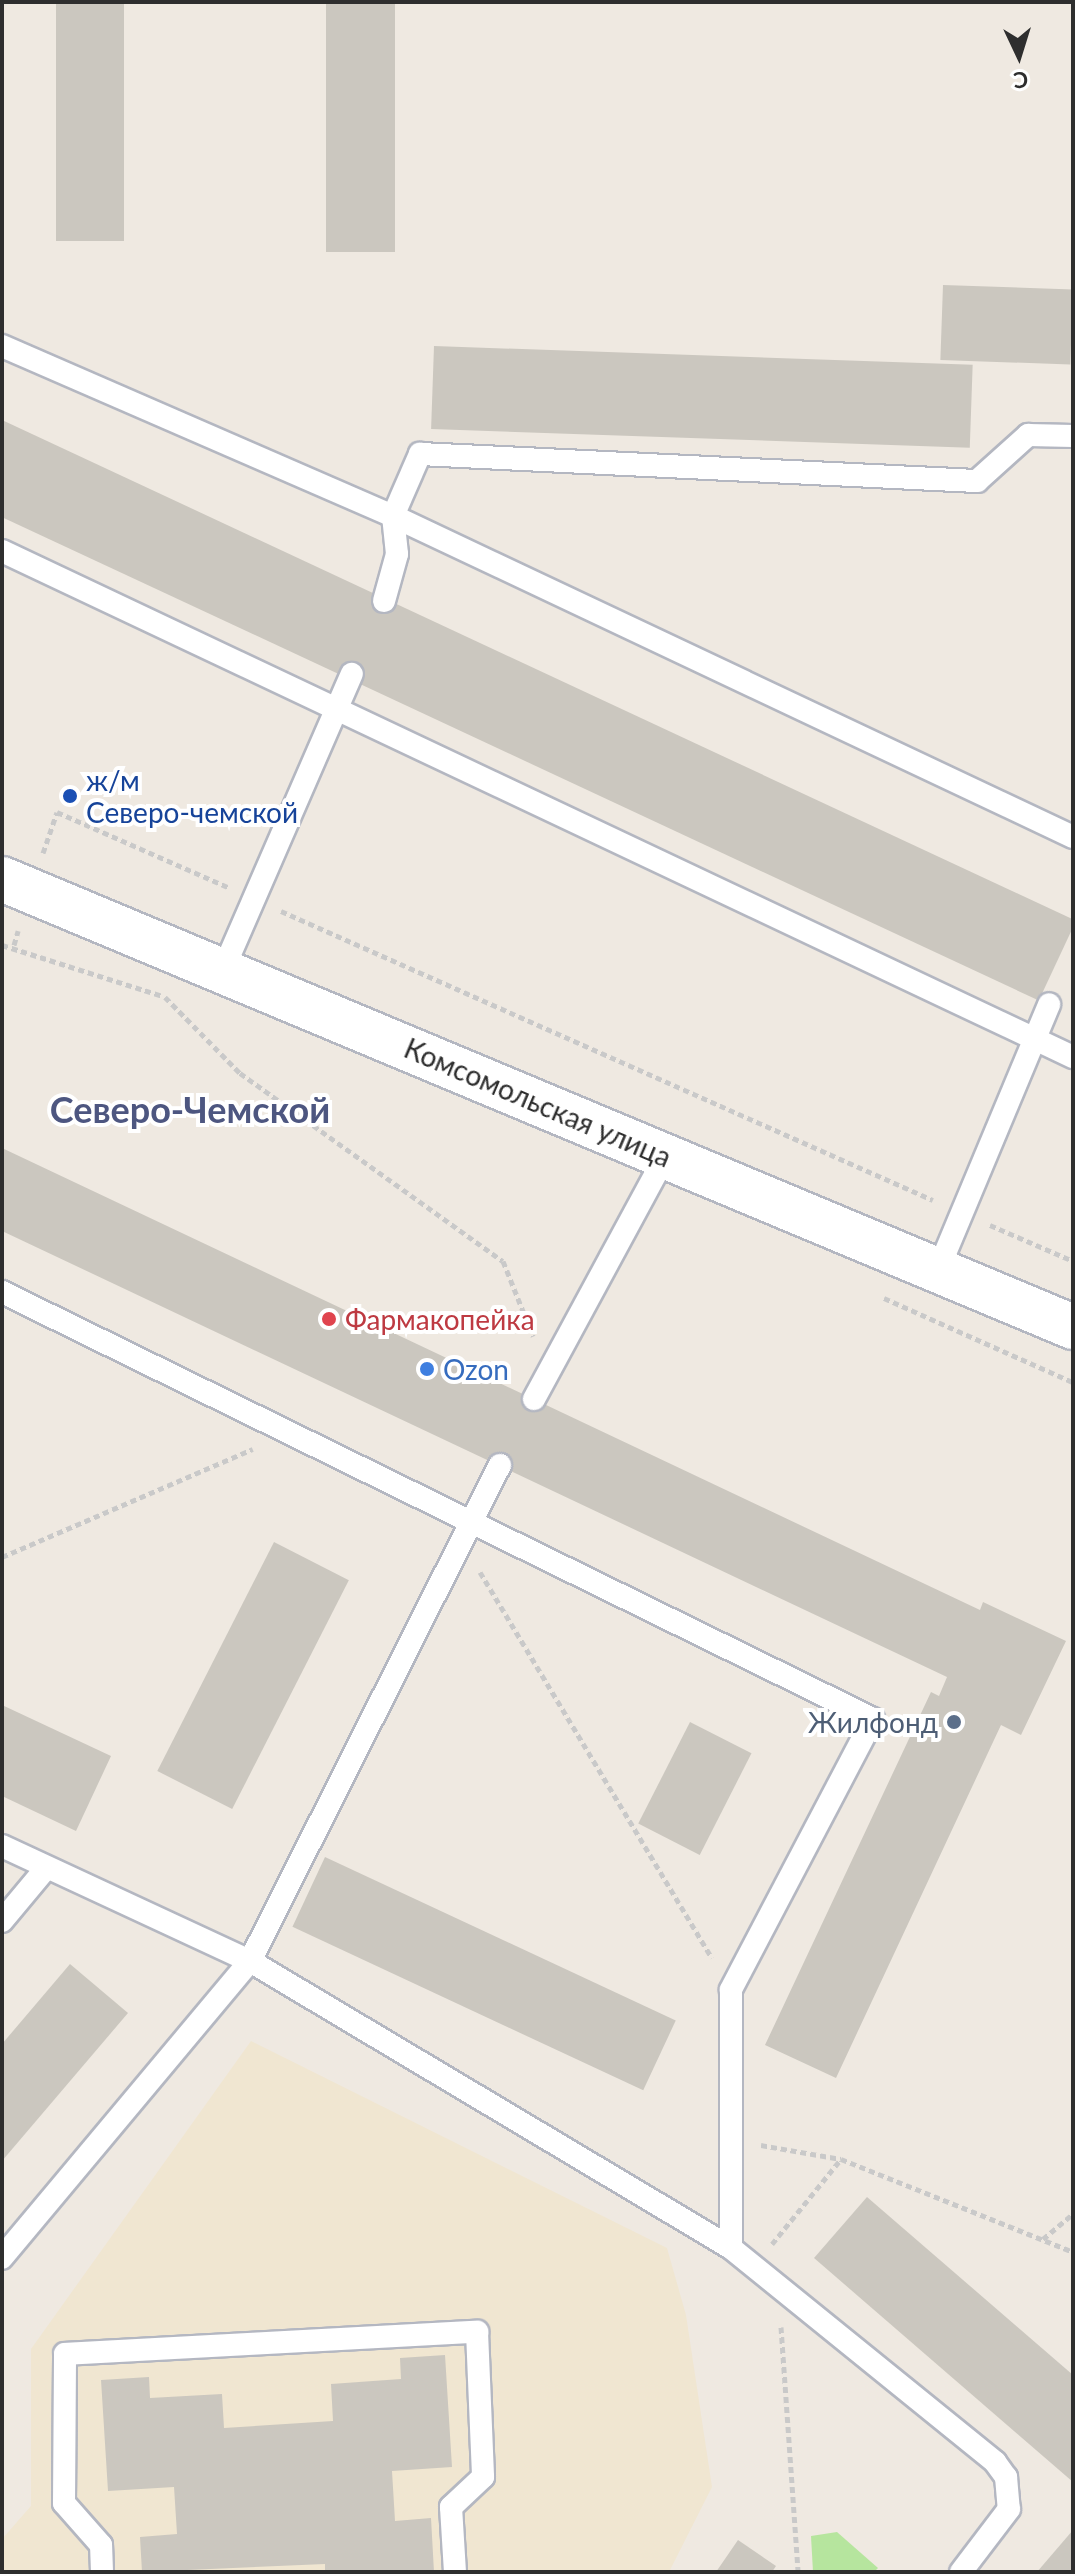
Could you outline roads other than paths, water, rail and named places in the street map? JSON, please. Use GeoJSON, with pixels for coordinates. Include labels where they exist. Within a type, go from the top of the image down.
{"type":"FeatureCollection","features":[{"type":"Feature","properties":{"kind":"main road","name":"Комсомольская улица"},"geometry":{"type":"LineString","coordinates":[[2,879],[1073,1327]]}},
{"type":"Feature","properties":{"kind":"lane"},"geometry":{"type":"LineString","coordinates":[[2,346],[393,516],[1073,837]]}},
{"type":"Feature","properties":{"kind":"lane"},"geometry":{"type":"LineString","coordinates":[[384,601],[397,554],[393,516],[420,454],[977,481],[1028,435],[1073,436]]}},
{"type":"Feature","properties":{"kind":"lane"},"geometry":{"type":"LineString","coordinates":[[2,551],[338,705],[1073,1057]]}},
{"type":"Feature","properties":{"kind":"lane"},"geometry":{"type":"LineString","coordinates":[[223,970],[250,897],[352,674]]}},
{"type":"Feature","properties":{"kind":"lane"},"geometry":{"type":"LineString","coordinates":[[938,1270],[1049,1004]]}},
{"type":"Feature","properties":{"kind":"lane"},"geometry":{"type":"LineString","coordinates":[[534,1399],[666,1155]]}},
{"type":"Feature","properties":{"kind":"lane"},"geometry":{"type":"LineString","coordinates":[[2,1292],[291,1433],[466,1531],[873,1719],[731,1990],[731,2248]]}},
{"type":"Feature","properties":{"kind":"lane"},"geometry":{"type":"LineString","coordinates":[[2,2258],[250,1961],[500,1465]]}},
{"type":"Feature","properties":{"kind":"lane"},"geometry":{"type":"LineString","coordinates":[[2,1846],[250,1961],[731,2248],[1006,2477],[1009,2509],[961,2572]]}},
{"type":"Feature","properties":{"kind":"lane"},"geometry":{"type":"LineString","coordinates":[[2,1921],[47,1867]]}},
{"type":"Feature","properties":{"kind":"lane"},"geometry":{"type":"LineString","coordinates":[[102,2572],[101,2545],[64,2503],[65,2354],[477,2332],[483,2477],[451,2507],[455,2572]]}},
{"type":"Feature","properties":{"kind":"place","name":"ж/м Северо-чемской"},"geometry":{"type":"Point","coordinates":[70,796]}},
{"type":"Feature","properties":{"kind":"place","name":"Фармакопейка"},"geometry":{"type":"Point","coordinates":[329,1319]}},
{"type":"Feature","properties":{"kind":"place","name":"Ozon"},"geometry":{"type":"Point","coordinates":[427,1369]}},
{"type":"Feature","properties":{"kind":"place","name":"Жилфонд"},"geometry":{"type":"Point","coordinates":[954,1722]}},
{"type":"Feature","properties":{"kind":"district","name":"Северо-Чемской"},"geometry":{"type":"Point","coordinates":[190,1110]}}]}
